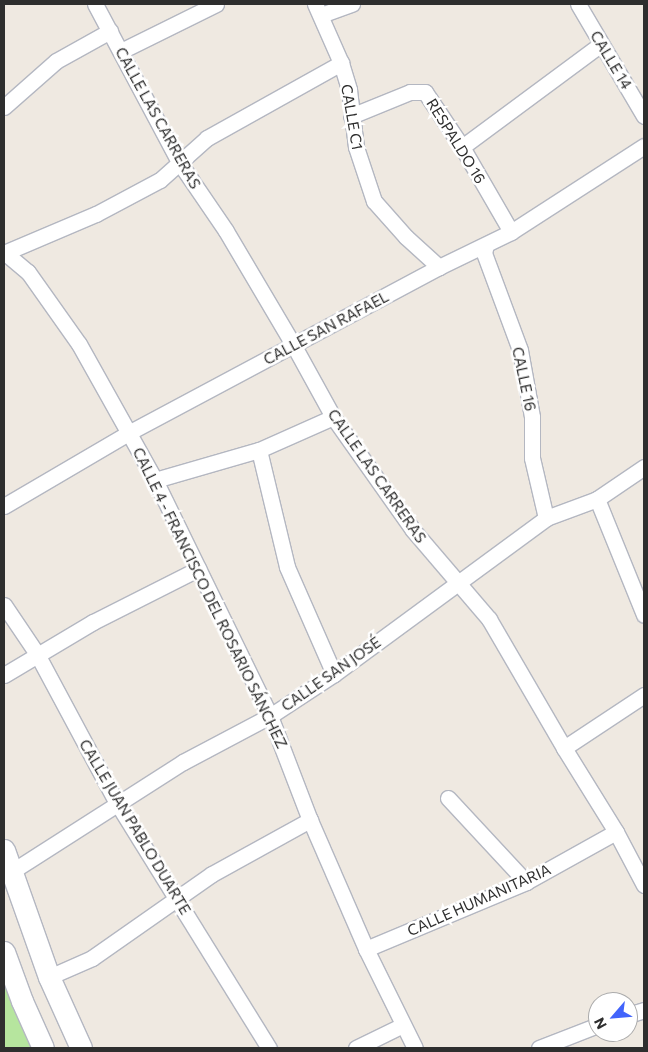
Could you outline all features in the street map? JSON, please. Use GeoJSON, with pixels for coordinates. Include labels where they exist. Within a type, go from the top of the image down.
{"type":"FeatureCollection","features":[{"type":"Feature","properties":{"kind":"street","name":"CALLE LAS CARRERAS"},"geometry":{"type":"LineString","coordinates":[[95,4],[179,162],[226,231],[294,346],[333,417],[413,530],[490,619],[564,748],[616,832],[644,886]]}},
{"type":"Feature","properties":{"kind":"street"},"geometry":{"type":"LineString","coordinates":[[318,9],[352,4]]}},
{"type":"Feature","properties":{"kind":"street","name":"CALLE 14"},"geometry":{"type":"LineString","coordinates":[[578,4],[644,116]]}},
{"type":"Feature","properties":{"kind":"street"},"geometry":{"type":"LineString","coordinates":[[121,51],[208,5]]}},
{"type":"Feature","properties":{"kind":"street","name":"CALLE C1"},"geometry":{"type":"LineString","coordinates":[[318,9],[341,63],[349,90],[356,147],[374,201],[406,237],[439,267]]}},
{"type":"Feature","properties":{"kind":"street"},"geometry":{"type":"LineString","coordinates":[[4,107],[56,61],[110,31]]}},
{"type":"Feature","properties":{"kind":"street"},"geometry":{"type":"LineString","coordinates":[[462,147],[600,44]]}},
{"type":"Feature","properties":{"kind":"street"},"geometry":{"type":"LineString","coordinates":[[4,252],[96,214],[160,180],[207,138],[341,63]]}},
{"type":"Feature","properties":{"kind":"street","name":"RESPALDO 16"},"geometry":{"type":"LineString","coordinates":[[352,116],[410,92],[425,92],[462,147],[511,232]]}},
{"type":"Feature","properties":{"kind":"street","name":"CALLE SAN RAFAEL"},"geometry":{"type":"LineString","coordinates":[[4,506],[130,432],[439,267],[511,232],[644,146]]}},
{"type":"Feature","properties":{"kind":"street","name":"CALLE 16"},"geometry":{"type":"LineString","coordinates":[[486,245],[484,253],[520,350],[532,417],[532,458],[546,518]]}},
{"type":"Feature","properties":{"kind":"street","name":"CALLE 4 - FRANCISCO DEL ROSARIO SÁNCHEZ"},"geometry":{"type":"LineString","coordinates":[[4,252],[28,272],[79,344],[130,432],[155,480],[270,716],[310,820],[366,949],[415,1048]]}},
{"type":"Feature","properties":{"kind":"street"},"geometry":{"type":"LineString","coordinates":[[155,480],[259,450],[333,417]]}},
{"type":"Feature","properties":{"kind":"street"},"geometry":{"type":"LineString","coordinates":[[259,450],[287,567],[334,674]]}},
{"type":"Feature","properties":{"kind":"street","name":"CALLE SAN JOSÉ"},"geometry":{"type":"LineString","coordinates":[[11,872],[183,762],[270,716],[334,674],[546,518],[597,499],[644,467]]}},
{"type":"Feature","properties":{"kind":"street"},"geometry":{"type":"LineString","coordinates":[[597,499],[644,615]]}},
{"type":"Feature","properties":{"kind":"street"},"geometry":{"type":"LineString","coordinates":[[4,675],[93,622],[198,569]]}},
{"type":"Feature","properties":{"kind":"street","name":"CALLE JUAN PABLO DUARTE"},"geometry":{"type":"LineString","coordinates":[[4,605],[37,654],[117,803],[269,1048]]}},
{"type":"Feature","properties":{"kind":"street"},"geometry":{"type":"LineString","coordinates":[[564,748],[644,695]]}},
{"type":"Feature","properties":{"kind":"street"},"geometry":{"type":"LineString","coordinates":[[448,798],[526,882]]}},
{"type":"Feature","properties":{"kind":"street"},"geometry":{"type":"LineString","coordinates":[[48,977],[92,958],[212,874],[310,820]]}},
{"type":"Feature","properties":{"kind":"street","name":"CALLE HUMANITARIA"},"geometry":{"type":"LineString","coordinates":[[366,949],[526,882],[616,832]]}},
{"type":"Feature","properties":{"kind":"street"},"geometry":{"type":"LineString","coordinates":[[4,850],[48,977],[81,1048]]}},
{"type":"Feature","properties":{"kind":"street"},"geometry":{"type":"LineString","coordinates":[[4,952],[22,1001],[43,1048]]}},
{"type":"Feature","properties":{"kind":"street"},"geometry":{"type":"LineString","coordinates":[[356,1048],[403,1025]]}},
{"type":"Feature","properties":{"kind":"street"},"geometry":{"type":"LineString","coordinates":[[539,1048],[588,1029]]}},
{"type":"Feature","properties":{"kind":"green space"},"geometry":{"type":"Polygon","coordinates":[[[4,975],[32,1048],[4,1048],[4,975]]]}}]}
